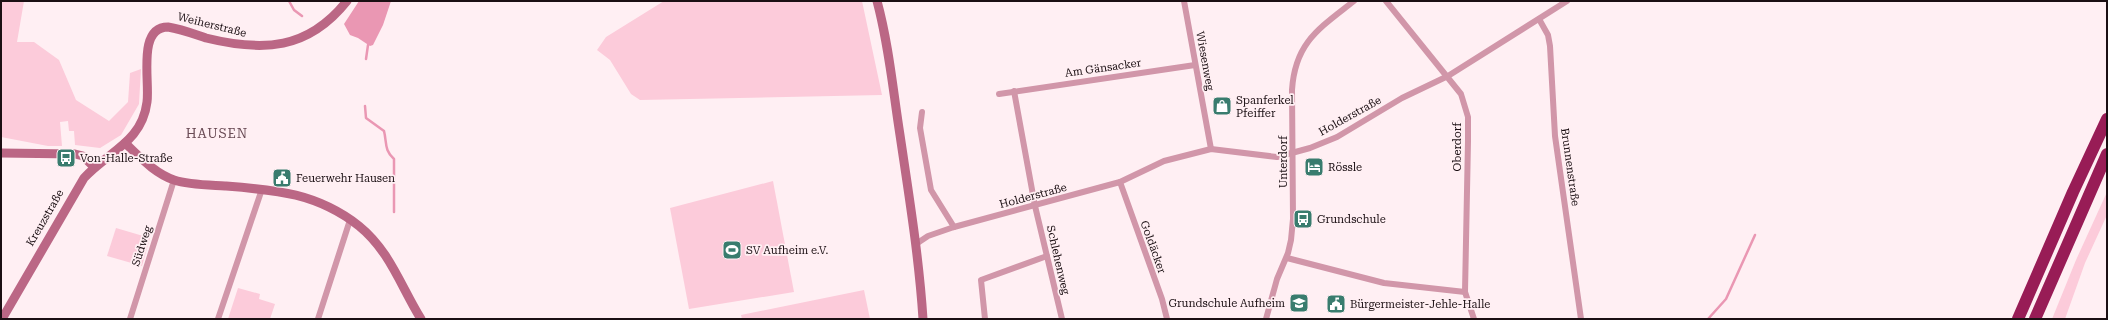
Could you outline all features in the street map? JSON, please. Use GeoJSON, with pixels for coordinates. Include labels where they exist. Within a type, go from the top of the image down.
{"type":"FeatureCollection","features":[{"type":"Feature","properties":{"kind":"highway"},"geometry":{"type":"LineString","coordinates":[[2018,319],[2073,192],[2107,119]]}},
{"type":"Feature","properties":{"kind":"highway"},"geometry":{"type":"LineString","coordinates":[[2035,319],[2107,154]]}},
{"type":"Feature","properties":{"kind":"street","name":"Weiherstraße"},"geometry":{"type":"LineString","coordinates":[[126,143],[138,130],[144,115],[147,102],[148,46],[153,33],[158,29],[163,27],[174,28],[245,46],[270,45],[312,33],[333,18],[347,1]]}},
{"type":"Feature","properties":{"kind":"street"},"geometry":{"type":"LineString","coordinates":[[877,1],[884,25],[916,244],[923,319]]}},
{"type":"Feature","properties":{"kind":"street","name":"Wiesenweg"},"geometry":{"type":"LineString","coordinates":[[1184,1],[1211,149]]}},
{"type":"Feature","properties":{"kind":"street","name":"Unterdorf"},"geometry":{"type":"LineString","coordinates":[[1266,319],[1277,280],[1287,258],[1293,219],[1293,77],[1298,57],[1314,34],[1354,1]]}},
{"type":"Feature","properties":{"kind":"street","name":"Oberdorf"},"geometry":{"type":"LineString","coordinates":[[1386,1],[1461,94],[1468,120],[1465,292],[1474,319]]}},
{"type":"Feature","properties":{"kind":"street","name":"Holderstraße"},"geometry":{"type":"LineString","coordinates":[[916,244],[928,236],[954,227],[1120,182],[1164,161],[1211,149],[1277,157],[1293,154],[1337,137],[1402,98],[1448,76],[1567,1]]}},
{"type":"Feature","properties":{"kind":"street","name":"Brunnenstraße"},"geometry":{"type":"LineString","coordinates":[[1539,19],[1548,35],[1550,46],[1555,136],[1581,319]]}},
{"type":"Feature","properties":{"kind":"street","name":"Am Gänsacker"},"geometry":{"type":"LineString","coordinates":[[999,94],[1196,65]]}},
{"type":"Feature","properties":{"kind":"street"},"geometry":{"type":"LineString","coordinates":[[1014,91],[1035,206]]}},
{"type":"Feature","properties":{"kind":"street"},"geometry":{"type":"LineString","coordinates":[[922,112],[920,128],[931,190],[954,227]]}},
{"type":"Feature","properties":{"kind":"street","name":"Kreuzstraße"},"geometry":{"type":"LineString","coordinates":[[2,319],[77,187],[94,167],[126,143]]}},
{"type":"Feature","properties":{"kind":"street"},"geometry":{"type":"LineString","coordinates":[[126,143],[152,168],[174,180],[276,190],[309,198],[326,205],[359,226],[370,237],[394,266],[421,319]]}},
{"type":"Feature","properties":{"kind":"street"},"geometry":{"type":"LineString","coordinates":[[1,153],[76,154],[83,156],[94,167]]}},
{"type":"Feature","properties":{"kind":"street","name":"Südweg"},"geometry":{"type":"LineString","coordinates":[[130,319],[174,180]]}},
{"type":"Feature","properties":{"kind":"street","name":"Goldäcker"},"geometry":{"type":"LineString","coordinates":[[1120,182],[1162,299],[1167,319]]}},
{"type":"Feature","properties":{"kind":"street"},"geometry":{"type":"LineString","coordinates":[[218,319],[262,189]]}},
{"type":"Feature","properties":{"kind":"street","name":"Schlehenweg"},"geometry":{"type":"LineString","coordinates":[[1035,206],[1062,319]]}},
{"type":"Feature","properties":{"kind":"street"},"geometry":{"type":"LineString","coordinates":[[318,319],[350,220]]}},
{"type":"Feature","properties":{"kind":"street"},"geometry":{"type":"LineString","coordinates":[[985,319],[981,280],[1047,256]]}},
{"type":"Feature","properties":{"kind":"street"},"geometry":{"type":"LineString","coordinates":[[1287,258],[1384,283],[1465,292]]}},
{"type":"Feature","properties":{"kind":"shaded area"},"geometry":{"type":"Polygon","coordinates":[[[1,1],[24,1],[17,42],[34,42],[59,60],[76,100],[109,121],[128,102],[130,73],[141,69],[139,104],[121,135],[100,148],[75,145],[74,131],[69,131],[68,121],[60,122],[62,146],[48,146],[1,137],[1,1]]]}},
{"type":"Feature","properties":{"kind":"shaded area"},"geometry":{"type":"Polygon","coordinates":[[[359,1],[391,1],[383,25],[373,45],[370,46],[358,38],[350,35],[344,24],[359,1]]]}},
{"type":"Feature","properties":{"kind":"shaded area"},"geometry":{"type":"Polygon","coordinates":[[[664,1],[862,1],[882,95],[640,100],[631,94],[610,60],[597,50],[606,37],[664,1]]]}},
{"type":"Feature","properties":{"kind":"shaded area","name":"SV Aufheim e.V."},"geometry":{"type":"Polygon","coordinates":[[[773,181],[794,292],[689,309],[670,208],[773,181]]]}},
{"type":"Feature","properties":{"kind":"shaded area"},"geometry":{"type":"Polygon","coordinates":[[[2107,192],[2107,215],[2085,263],[2065,319],[2052,319],[2076,260],[2107,192]]]}},
{"type":"Feature","properties":{"kind":"shaded area"},"geometry":{"type":"Polygon","coordinates":[[[116,228],[150,238],[142,266],[107,256],[116,228]]]}},
{"type":"Feature","properties":{"kind":"shaded area"},"geometry":{"type":"Polygon","coordinates":[[[238,288],[260,294],[259,299],[275,304],[270,319],[228,319],[238,288]]]}},
{"type":"Feature","properties":{"kind":"shaded area"},"geometry":{"type":"Polygon","coordinates":[[[864,290],[870,319],[742,319],[741,315],[864,290]]]}},
{"type":"Feature","properties":{"kind":"waterway"},"geometry":{"type":"LineString","coordinates":[[289,1],[294,10],[302,16]]}},
{"type":"Feature","properties":{"kind":"waterway"},"geometry":{"type":"LineString","coordinates":[[366,59],[368,45]]}},
{"type":"Feature","properties":{"kind":"waterway"},"geometry":{"type":"LineString","coordinates":[[365,106],[366,118],[384,131],[387,149],[394,159],[394,212]]}},
{"type":"Feature","properties":{"kind":"waterway"},"geometry":{"type":"LineString","coordinates":[[1708,319],[1726,299],[1755,235]]}},
{"type":"Feature","properties":{"kind":"place","name":"Spanferkel Pfeiffer"},"geometry":{"type":"Point","coordinates":[1222,106]}},
{"type":"Feature","properties":{"kind":"place","name":"Von-Halle-Straße"},"geometry":{"type":"Point","coordinates":[66,158]}},
{"type":"Feature","properties":{"kind":"place","name":"Rössle"},"geometry":{"type":"Point","coordinates":[1314,167]}},
{"type":"Feature","properties":{"kind":"place","name":"Feuerwehr Hausen"},"geometry":{"type":"Point","coordinates":[282,178]}},
{"type":"Feature","properties":{"kind":"place","name":"Grundschule"},"geometry":{"type":"Point","coordinates":[1303,219]}},
{"type":"Feature","properties":{"kind":"place","name":"SV Aufheim e.V."},"geometry":{"type":"Point","coordinates":[732,250]}},
{"type":"Feature","properties":{"kind":"place","name":"Grundschule Aufheim"},"geometry":{"type":"Point","coordinates":[1299,303]}},
{"type":"Feature","properties":{"kind":"place","name":"Bürgermeister-Jehle-Halle"},"geometry":{"type":"Point","coordinates":[1336,304]}},
{"type":"Feature","properties":{"kind":"district","name":"HAUSEN"},"geometry":{"type":"Point","coordinates":[217,133]}}]}
